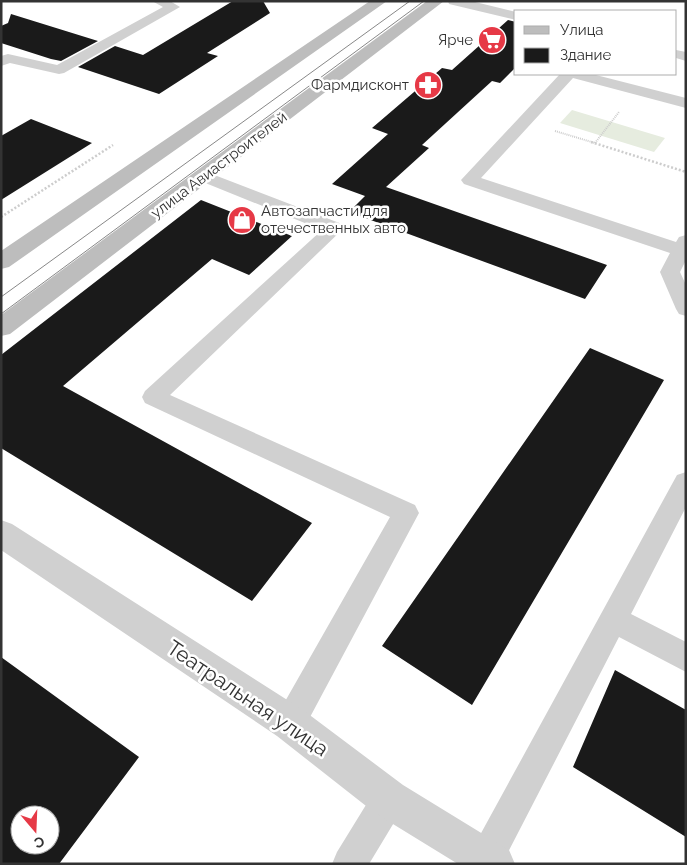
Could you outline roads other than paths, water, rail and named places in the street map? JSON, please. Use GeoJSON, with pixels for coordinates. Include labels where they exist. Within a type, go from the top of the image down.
{"type":"FeatureCollection","features":[{"type":"Feature","properties":{"kind":"main road"},"geometry":{"type":"LineString","coordinates":[[1,262],[380,1]]}},
{"type":"Feature","properties":{"kind":"main road","name":"улица Авиастроителей"},"geometry":{"type":"LineString","coordinates":[[1,328],[437,1]]}},
{"type":"Feature","properties":{"kind":"street","name":"Театральная улица"},"geometry":{"type":"LineString","coordinates":[[1,533],[290,723],[389,799],[490,861]]}},
{"type":"Feature","properties":{"kind":"lane"},"geometry":{"type":"LineString","coordinates":[[1,62],[8,58],[59,70],[174,7],[158,1]]}},
{"type":"Feature","properties":{"kind":"lane"},"geometry":{"type":"LineString","coordinates":[[454,1],[514,16]]}},
{"type":"Feature","properties":{"kind":"lane"},"geometry":{"type":"LineString","coordinates":[[567,75],[470,180],[683,246],[670,272],[686,309]]}},
{"type":"Feature","properties":{"kind":"lane"},"geometry":{"type":"LineString","coordinates":[[580,75],[686,103]]}},
{"type":"Feature","properties":{"kind":"lane"},"geometry":{"type":"LineString","coordinates":[[204,176],[335,228],[153,398],[406,513],[290,723]]}},
{"type":"Feature","properties":{"kind":"lane"},"geometry":{"type":"LineString","coordinates":[[490,861],[613,619],[686,482]]}},
{"type":"Feature","properties":{"kind":"lane"},"geometry":{"type":"LineString","coordinates":[[613,619],[686,658]]}},
{"type":"Feature","properties":{"kind":"lane"},"geometry":{"type":"LineString","coordinates":[[349,864],[389,799]]}},
{"type":"Feature","properties":{"kind":"tram line"},"geometry":{"type":"LineString","coordinates":[[1,297],[410,1]]}},
{"type":"Feature","properties":{"kind":"tram line"},"geometry":{"type":"LineString","coordinates":[[1,314],[424,1]]}},
{"type":"Feature","properties":{"kind":"place","name":"Ярче"},"geometry":{"type":"Point","coordinates":[492,40]}},
{"type":"Feature","properties":{"kind":"place","name":"Фармдисконт"},"geometry":{"type":"Point","coordinates":[428,85]}},
{"type":"Feature","properties":{"kind":"place","name":"Автозапчасти для отечественных авто"},"geometry":{"type":"Point","coordinates":[242,220]}}]}
